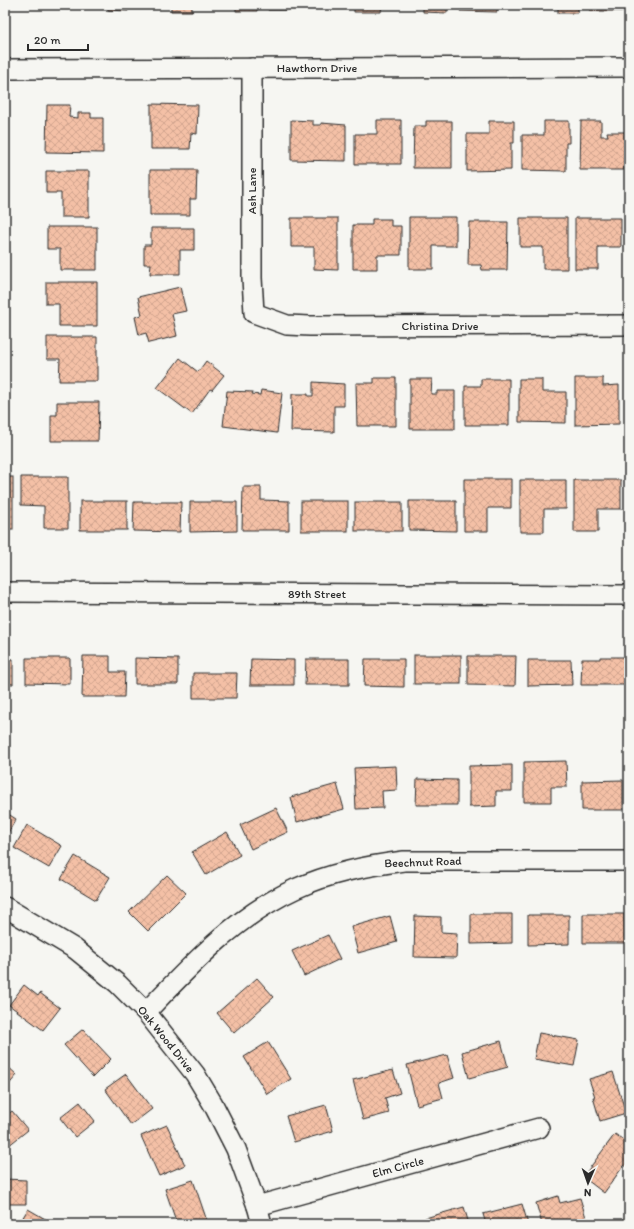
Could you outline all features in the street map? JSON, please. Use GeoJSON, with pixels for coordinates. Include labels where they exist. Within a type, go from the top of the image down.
{"type":"FeatureCollection","features":[{"type":"Feature","properties":{"kind":"street","name":"Hawthorn Drive"},"geometry":{"type":"LineString","coordinates":[[5,70],[629,67]]}},
{"type":"Feature","properties":{"kind":"street","name":"Ash Lane"},"geometry":{"type":"LineString","coordinates":[[252,68],[252,278],[254,313]]}},
{"type":"Feature","properties":{"kind":"street","name":"Christina Drive"},"geometry":{"type":"LineString","coordinates":[[254,313],[287,325],[310,326],[629,325]]}},
{"type":"Feature","properties":{"kind":"street","name":"89th Street"},"geometry":{"type":"LineString","coordinates":[[5,592],[629,595]]}},
{"type":"Feature","properties":{"kind":"street","name":"Beechnut Road"},"geometry":{"type":"LineString","coordinates":[[146,1012],[213,944],[260,909],[295,889],[336,874],[370,866],[404,861],[629,861]]}},
{"type":"Feature","properties":{"kind":"street","name":"Oak Wood Drive"},"geometry":{"type":"LineString","coordinates":[[6,911],[75,949],[118,984],[146,1012],[195,1074],[213,1104],[236,1149],[262,1224]]}},
{"type":"Feature","properties":{"kind":"street","name":"Elm Circle"},"geometry":{"type":"LineString","coordinates":[[257,1206],[539,1128]]}},
{"type":"Feature","properties":{"kind":"building"},"geometry":{"type":"Polygon","coordinates":[[[108,5],[129,5],[128,11],[108,10],[108,5]]]}},
{"type":"Feature","properties":{"kind":"building"},"geometry":{"type":"Polygon","coordinates":[[[171,5],[192,5],[192,11],[171,11],[171,5]]]}},
{"type":"Feature","properties":{"kind":"building"},"geometry":{"type":"Polygon","coordinates":[[[204,5],[257,5],[257,11],[236,11],[236,6],[204,5]]]}},
{"type":"Feature","properties":{"kind":"building"},"geometry":{"type":"Polygon","coordinates":[[[268,5],[289,5],[288,10],[268,10],[268,5]]]}},
{"type":"Feature","properties":{"kind":"building"},"geometry":{"type":"Polygon","coordinates":[[[337,5],[382,5],[381,12],[354,12],[354,6],[337,5]]]}},
{"type":"Feature","properties":{"kind":"building"},"geometry":{"type":"Polygon","coordinates":[[[423,5],[447,5],[447,13],[423,12],[423,5]]]}},
{"type":"Feature","properties":{"kind":"building"},"geometry":{"type":"Polygon","coordinates":[[[461,5],[514,5],[497,6],[497,12],[460,11],[461,5]]]}},
{"type":"Feature","properties":{"kind":"building"},"geometry":{"type":"Polygon","coordinates":[[[525,5],[578,5],[578,13],[558,13],[558,8],[525,7],[525,5]]]}},
{"type":"Feature","properties":{"kind":"building"},"geometry":{"type":"Polygon","coordinates":[[[590,5],[629,5],[629,9],[626,9],[626,11],[590,11],[590,5]]]}},
{"type":"Feature","properties":{"kind":"building"},"geometry":{"type":"Polygon","coordinates":[[[151,104],[198,105],[197,134],[191,133],[190,149],[151,149],[151,104]]]}},
{"type":"Feature","properties":{"kind":"building"},"geometry":{"type":"Polygon","coordinates":[[[47,105],[70,105],[69,117],[78,118],[78,113],[91,113],[91,118],[103,118],[103,153],[46,152],[47,105]]]}},
{"type":"Feature","properties":{"kind":"building"},"geometry":{"type":"Polygon","coordinates":[[[291,120],[313,121],[313,125],[321,125],[321,123],[346,125],[346,161],[291,160],[291,120]]]}},
{"type":"Feature","properties":{"kind":"building"},"geometry":{"type":"Polygon","coordinates":[[[377,120],[401,120],[401,164],[355,164],[355,134],[377,134],[377,120]]]}},
{"type":"Feature","properties":{"kind":"building"},"geometry":{"type":"Polygon","coordinates":[[[426,121],[452,121],[452,168],[413,168],[414,126],[426,126],[426,121]]]}},
{"type":"Feature","properties":{"kind":"building"},"geometry":{"type":"Polygon","coordinates":[[[489,121],[514,121],[514,143],[511,143],[511,170],[467,171],[467,134],[489,134],[489,121]]]}},
{"type":"Feature","properties":{"kind":"building"},"geometry":{"type":"Polygon","coordinates":[[[544,121],[569,121],[569,143],[566,143],[566,171],[522,170],[522,135],[544,135],[544,121]]]}},
{"type":"Feature","properties":{"kind":"building"},"geometry":{"type":"Polygon","coordinates":[[[581,121],[601,121],[601,136],[608,136],[607,132],[625,132],[624,170],[580,170],[581,121]]]}},
{"type":"Feature","properties":{"kind":"building"},"geometry":{"type":"Polygon","coordinates":[[[150,170],[197,170],[196,199],[190,199],[190,215],[150,215],[150,170]]]}},
{"type":"Feature","properties":{"kind":"building"},"geometry":{"type":"Polygon","coordinates":[[[46,171],[89,171],[89,217],[61,217],[61,193],[46,193],[46,171]]]}},
{"type":"Feature","properties":{"kind":"building"},"geometry":{"type":"Polygon","coordinates":[[[409,217],[456,217],[456,246],[433,246],[433,269],[409,269],[409,217]]]}},
{"type":"Feature","properties":{"kind":"building"},"geometry":{"type":"Polygon","coordinates":[[[291,218],[338,218],[338,270],[314,269],[314,247],[291,247],[291,218]]]}},
{"type":"Feature","properties":{"kind":"building"},"geometry":{"type":"Polygon","coordinates":[[[520,218],[567,218],[567,269],[543,269],[543,247],[520,247],[520,218]]]}},
{"type":"Feature","properties":{"kind":"building"},"geometry":{"type":"Polygon","coordinates":[[[575,218],[621,218],[621,247],[598,247],[598,269],[575,269],[575,218]]]}},
{"type":"Feature","properties":{"kind":"building"},"geometry":{"type":"Polygon","coordinates":[[[372,219],[391,219],[391,226],[401,226],[401,255],[377,255],[377,269],[353,269],[353,225],[372,225],[372,219]]]}},
{"type":"Feature","properties":{"kind":"building"},"geometry":{"type":"Polygon","coordinates":[[[469,222],[508,222],[507,270],[482,270],[481,265],[468,265],[469,222]]]}},
{"type":"Feature","properties":{"kind":"building"},"geometry":{"type":"Polygon","coordinates":[[[47,227],[97,227],[97,270],[60,270],[60,249],[47,249],[47,227]]]}},
{"type":"Feature","properties":{"kind":"building"},"geometry":{"type":"Polygon","coordinates":[[[151,228],[194,228],[194,250],[180,250],[180,274],[150,274],[151,264],[144,264],[144,245],[151,245],[151,228]]]}},
{"type":"Feature","properties":{"kind":"building"},"geometry":{"type":"Polygon","coordinates":[[[46,282],[97,282],[97,326],[59,326],[59,304],[46,304],[46,282]]]}},
{"type":"Feature","properties":{"kind":"building"},"geometry":{"type":"Polygon","coordinates":[[[180,287],[186,311],[172,314],[177,336],[149,343],[146,333],[139,335],[135,317],[142,315],[138,297],[180,287]]]}},
{"type":"Feature","properties":{"kind":"building"},"geometry":{"type":"Polygon","coordinates":[[[47,337],[97,337],[97,381],[59,381],[60,359],[47,359],[47,337]]]}},
{"type":"Feature","properties":{"kind":"building"},"geometry":{"type":"Polygon","coordinates":[[[180,358],[198,372],[206,361],[224,375],[212,390],[210,389],[192,414],[157,388],[180,358]]]}},
{"type":"Feature","properties":{"kind":"building"},"geometry":{"type":"Polygon","coordinates":[[[374,378],[396,378],[396,426],[357,426],[356,383],[374,383],[374,378]]]}},
{"type":"Feature","properties":{"kind":"building"},"geometry":{"type":"Polygon","coordinates":[[[575,378],[603,378],[603,386],[619,385],[619,424],[575,425],[575,378]]]}},
{"type":"Feature","properties":{"kind":"building"},"geometry":{"type":"Polygon","coordinates":[[[410,379],[432,379],[431,394],[437,394],[437,391],[455,391],[455,429],[410,429],[410,379]]]}},
{"type":"Feature","properties":{"kind":"building"},"geometry":{"type":"Polygon","coordinates":[[[481,379],[509,379],[509,425],[465,425],[465,386],[481,386],[481,379]]]}},
{"type":"Feature","properties":{"kind":"building"},"geometry":{"type":"Polygon","coordinates":[[[519,379],[542,379],[542,392],[566,392],[566,423],[519,422],[519,379]]]}},
{"type":"Feature","properties":{"kind":"building"},"geometry":{"type":"Polygon","coordinates":[[[313,382],[344,384],[344,406],[334,406],[334,432],[291,431],[292,394],[308,394],[308,396],[313,396],[313,382]]]}},
{"type":"Feature","properties":{"kind":"building"},"geometry":{"type":"Polygon","coordinates":[[[261,390],[282,393],[277,433],[223,426],[227,391],[253,392],[252,394],[260,395],[261,390]]]}},
{"type":"Feature","properties":{"kind":"building"},"geometry":{"type":"Polygon","coordinates":[[[57,402],[99,402],[98,441],[51,441],[51,415],[57,415],[57,402]]]}},
{"type":"Feature","properties":{"kind":"building"},"geometry":{"type":"Polygon","coordinates":[[[5,477],[13,477],[13,529],[5,529],[5,477]]]}},
{"type":"Feature","properties":{"kind":"building"},"geometry":{"type":"Polygon","coordinates":[[[21,477],[68,477],[68,528],[44,528],[44,506],[21,505],[21,477]]]}},
{"type":"Feature","properties":{"kind":"building"},"geometry":{"type":"Polygon","coordinates":[[[464,479],[511,479],[511,508],[488,508],[488,531],[464,531],[464,479]]]}},
{"type":"Feature","properties":{"kind":"building"},"geometry":{"type":"Polygon","coordinates":[[[520,480],[566,480],[566,509],[544,509],[544,532],[520,532],[520,480]]]}},
{"type":"Feature","properties":{"kind":"building"},"geometry":{"type":"Polygon","coordinates":[[[574,480],[621,480],[621,509],[598,509],[598,532],[574,532],[574,480]]]}},
{"type":"Feature","properties":{"kind":"building"},"geometry":{"type":"Polygon","coordinates":[[[243,487],[261,487],[261,500],[289,501],[289,530],[242,530],[243,487]]]}},
{"type":"Feature","properties":{"kind":"building"},"geometry":{"type":"Polygon","coordinates":[[[80,501],[127,501],[127,530],[80,530],[80,501]]]}},
{"type":"Feature","properties":{"kind":"building"},"geometry":{"type":"Polygon","coordinates":[[[301,501],[348,501],[348,531],[301,531],[301,501]]]}},
{"type":"Feature","properties":{"kind":"building"},"geometry":{"type":"Polygon","coordinates":[[[409,501],[456,501],[456,531],[409,530],[409,501]]]}},
{"type":"Feature","properties":{"kind":"building"},"geometry":{"type":"Polygon","coordinates":[[[134,502],[181,502],[180,532],[133,531],[134,502]]]}},
{"type":"Feature","properties":{"kind":"building"},"geometry":{"type":"Polygon","coordinates":[[[190,502],[237,502],[237,531],[190,532],[190,502]]]}},
{"type":"Feature","properties":{"kind":"building"},"geometry":{"type":"Polygon","coordinates":[[[355,502],[402,502],[402,531],[355,531],[355,502]]]}},
{"type":"Feature","properties":{"kind":"building"},"geometry":{"type":"Polygon","coordinates":[[[414,655],[461,655],[461,684],[414,684],[414,655]]]}},
{"type":"Feature","properties":{"kind":"building"},"geometry":{"type":"Polygon","coordinates":[[[83,656],[110,656],[110,672],[125,672],[124,697],[82,697],[83,656]]]}},
{"type":"Feature","properties":{"kind":"building"},"geometry":{"type":"Polygon","coordinates":[[[468,656],[516,656],[515,686],[468,685],[468,656]]]}},
{"type":"Feature","properties":{"kind":"building"},"geometry":{"type":"Polygon","coordinates":[[[600,657],[625,657],[625,685],[581,685],[582,659],[600,659],[600,657]]]}},
{"type":"Feature","properties":{"kind":"building"},"geometry":{"type":"Polygon","coordinates":[[[5,658],[13,659],[13,684],[5,684],[5,658]]]}},
{"type":"Feature","properties":{"kind":"building"},"geometry":{"type":"Polygon","coordinates":[[[26,658],[70,658],[70,684],[26,683],[26,658]]]}},
{"type":"Feature","properties":{"kind":"building"},"geometry":{"type":"Polygon","coordinates":[[[135,658],[178,659],[178,684],[135,684],[135,658]]]}},
{"type":"Feature","properties":{"kind":"building"},"geometry":{"type":"Polygon","coordinates":[[[251,659],[294,660],[294,685],[250,685],[251,659]]]}},
{"type":"Feature","properties":{"kind":"building"},"geometry":{"type":"Polygon","coordinates":[[[306,659],[349,659],[349,685],[305,685],[306,659]]]}},
{"type":"Feature","properties":{"kind":"building"},"geometry":{"type":"Polygon","coordinates":[[[365,659],[404,659],[404,687],[364,686],[365,659]]]}},
{"type":"Feature","properties":{"kind":"building"},"geometry":{"type":"Polygon","coordinates":[[[528,660],[571,660],[572,685],[528,686],[528,660]]]}},
{"type":"Feature","properties":{"kind":"building"},"geometry":{"type":"Polygon","coordinates":[[[193,673],[237,673],[236,698],[193,698],[193,673]]]}},
{"type":"Feature","properties":{"kind":"building"},"geometry":{"type":"Polygon","coordinates":[[[566,761],[567,787],[551,787],[551,802],[524,802],[524,762],[566,761]]]}},
{"type":"Feature","properties":{"kind":"building"},"geometry":{"type":"Polygon","coordinates":[[[512,765],[512,791],[496,791],[496,806],[469,807],[469,766],[512,765]]]}},
{"type":"Feature","properties":{"kind":"building"},"geometry":{"type":"Polygon","coordinates":[[[396,766],[397,790],[382,791],[383,808],[356,809],[354,768],[396,766]]]}},
{"type":"Feature","properties":{"kind":"building"},"geometry":{"type":"Polygon","coordinates":[[[417,779],[457,780],[457,805],[416,805],[417,779]]]}},
{"type":"Feature","properties":{"kind":"building"},"geometry":{"type":"Polygon","coordinates":[[[623,780],[623,810],[582,810],[582,781],[623,780]]]}},
{"type":"Feature","properties":{"kind":"building"},"geometry":{"type":"Polygon","coordinates":[[[337,784],[344,809],[297,822],[291,797],[337,784]]]}},
{"type":"Feature","properties":{"kind":"building"},"geometry":{"type":"Polygon","coordinates":[[[276,808],[288,832],[251,849],[240,825],[276,808]]]}},
{"type":"Feature","properties":{"kind":"building"},"geometry":{"type":"Polygon","coordinates":[[[5,812],[16,819],[5,838],[5,812]]]}},
{"type":"Feature","properties":{"kind":"building"},"geometry":{"type":"Polygon","coordinates":[[[27,825],[62,846],[49,868],[14,848],[27,825]]]}},
{"type":"Feature","properties":{"kind":"building"},"geometry":{"type":"Polygon","coordinates":[[[227,832],[240,855],[206,875],[192,852],[227,832]]]}},
{"type":"Feature","properties":{"kind":"building"},"geometry":{"type":"Polygon","coordinates":[[[75,856],[110,877],[96,900],[61,879],[75,856]]]}},
{"type":"Feature","properties":{"kind":"building"},"geometry":{"type":"Polygon","coordinates":[[[167,875],[186,893],[148,931],[129,912],[167,875]]]}},
{"type":"Feature","properties":{"kind":"building"},"geometry":{"type":"Polygon","coordinates":[[[471,914],[512,914],[512,943],[471,944],[471,914]]]}},
{"type":"Feature","properties":{"kind":"building"},"geometry":{"type":"Polygon","coordinates":[[[583,914],[624,914],[625,943],[583,943],[583,914]]]}},
{"type":"Feature","properties":{"kind":"building"},"geometry":{"type":"Polygon","coordinates":[[[528,915],[569,915],[569,944],[528,945],[528,915]]]}},
{"type":"Feature","properties":{"kind":"building"},"geometry":{"type":"Polygon","coordinates":[[[390,916],[397,942],[358,953],[351,927],[390,916]]]}},
{"type":"Feature","properties":{"kind":"building"},"geometry":{"type":"Polygon","coordinates":[[[415,916],[441,917],[441,932],[457,933],[456,958],[414,957],[415,916]]]}},
{"type":"Feature","properties":{"kind":"building"},"geometry":{"type":"Polygon","coordinates":[[[328,935],[340,959],[304,976],[292,951],[328,935]]]}},
{"type":"Feature","properties":{"kind":"building"},"geometry":{"type":"Polygon","coordinates":[[[257,978],[274,997],[234,1033],[217,1013],[257,978]]]}},
{"type":"Feature","properties":{"kind":"building"},"geometry":{"type":"Polygon","coordinates":[[[24,985],[38,996],[40,993],[60,1008],[43,1030],[9,1005],[24,985]]]}},
{"type":"Feature","properties":{"kind":"building"},"geometry":{"type":"Polygon","coordinates":[[[83,1029],[111,1059],[93,1077],[64,1045],[83,1029]]]}},
{"type":"Feature","properties":{"kind":"building"},"geometry":{"type":"Polygon","coordinates":[[[539,1033],[579,1040],[574,1066],[534,1059],[539,1033]]]}},
{"type":"Feature","properties":{"kind":"building"},"geometry":{"type":"Polygon","coordinates":[[[501,1041],[508,1067],[469,1078],[462,1052],[501,1041]]]}},
{"type":"Feature","properties":{"kind":"building"},"geometry":{"type":"Polygon","coordinates":[[[268,1042],[291,1079],[267,1094],[244,1057],[268,1042]]]}},
{"type":"Feature","properties":{"kind":"building"},"geometry":{"type":"Polygon","coordinates":[[[447,1055],[454,1078],[439,1083],[443,1098],[417,1105],[407,1065],[447,1055]]]}},
{"type":"Feature","properties":{"kind":"building"},"geometry":{"type":"Polygon","coordinates":[[[5,1064],[17,1075],[5,1089],[5,1064]]]}},
{"type":"Feature","properties":{"kind":"building"},"geometry":{"type":"Polygon","coordinates":[[[393,1070],[400,1093],[385,1098],[389,1113],[363,1120],[353,1080],[393,1070]]]}},
{"type":"Feature","properties":{"kind":"building"},"geometry":{"type":"Polygon","coordinates":[[[613,1072],[626,1113],[600,1121],[593,1097],[595,1097],[589,1079],[613,1072]]]}},
{"type":"Feature","properties":{"kind":"building"},"geometry":{"type":"Polygon","coordinates":[[[126,1074],[152,1109],[131,1125],[105,1089],[126,1074]]]}},
{"type":"Feature","properties":{"kind":"building"},"geometry":{"type":"Polygon","coordinates":[[[80,1102],[95,1121],[75,1137],[60,1118],[80,1102]]]}},
{"type":"Feature","properties":{"kind":"building"},"geometry":{"type":"Polygon","coordinates":[[[326,1105],[333,1131],[294,1142],[286,1116],[326,1105]]]}},
{"type":"Feature","properties":{"kind":"building"},"geometry":{"type":"Polygon","coordinates":[[[12,1111],[28,1130],[8,1146],[5,1142],[5,1117],[12,1111]]]}},
{"type":"Feature","properties":{"kind":"building"},"geometry":{"type":"Polygon","coordinates":[[[167,1125],[185,1165],[159,1176],[141,1136],[167,1125]]]}},
{"type":"Feature","properties":{"kind":"building"},"geometry":{"type":"Polygon","coordinates":[[[615,1134],[629,1144],[629,1168],[624,1165],[604,1193],[583,1177],[615,1134]]]}},
{"type":"Feature","properties":{"kind":"building"},"geometry":{"type":"Polygon","coordinates":[[[5,1179],[26,1180],[26,1204],[5,1204],[5,1179]]]}},
{"type":"Feature","properties":{"kind":"building"},"geometry":{"type":"Polygon","coordinates":[[[193,1180],[207,1221],[199,1224],[177,1224],[165,1189],[193,1180]]]}},
{"type":"Feature","properties":{"kind":"building"},"geometry":{"type":"Polygon","coordinates":[[[558,1196],[560,1203],[580,1198],[588,1224],[542,1224],[536,1203],[558,1196]]]}},
{"type":"Feature","properties":{"kind":"building"},"geometry":{"type":"Polygon","coordinates":[[[522,1204],[528,1224],[486,1224],[483,1214],[522,1204]]]}},
{"type":"Feature","properties":{"kind":"building"},"geometry":{"type":"Polygon","coordinates":[[[464,1207],[469,1224],[427,1224],[425,1218],[464,1207]]]}},
{"type":"Feature","properties":{"kind":"building"},"geometry":{"type":"Polygon","coordinates":[[[28,1209],[54,1224],[19,1224],[28,1209]]]}},
{"type":"Feature","properties":{"kind":"building"},"geometry":{"type":"Polygon","coordinates":[[[411,1221],[412,1224],[399,1224],[411,1221]]]}}]}
